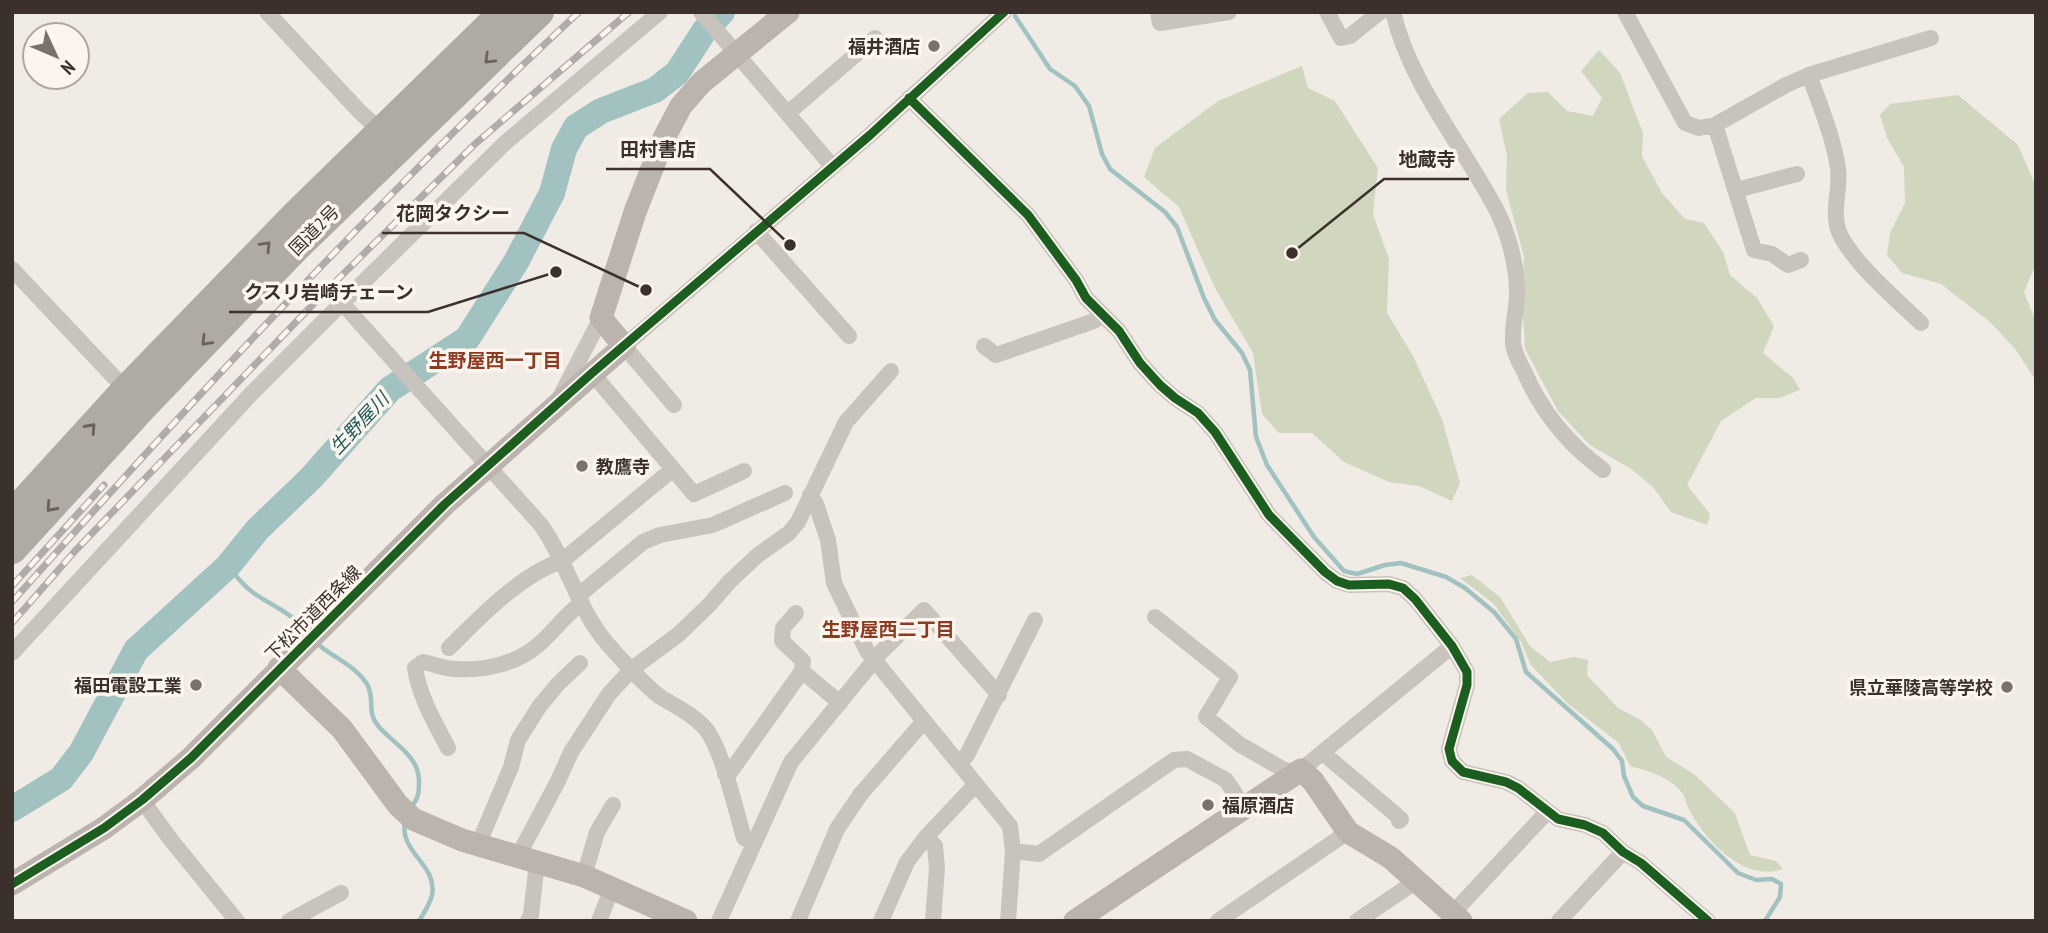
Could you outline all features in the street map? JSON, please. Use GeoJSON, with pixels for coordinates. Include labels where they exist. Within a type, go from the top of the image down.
{"type":"FeatureCollection","features":[{"type":"Feature","properties":{"kind":"highway","name":"国道2号"},"geometry":{"type":"LineString","coordinates":[[390,141],[504,12]]}},
{"type":"Feature","properties":{"kind":"highway","name":"国道2号"},"geometry":{"type":"LineString","coordinates":[[12,549],[135,398],[296,215],[390,141],[538,12]]}},
{"type":"Feature","properties":{"kind":"highway","name":"国道2号"},"geometry":{"type":"LineString","coordinates":[[12,515],[135,398]]}},
{"type":"Feature","properties":{"kind":"street"},"geometry":{"type":"LineString","coordinates":[[267,12],[390,141]]}},
{"type":"Feature","properties":{"kind":"street"},"geometry":{"type":"LineString","coordinates":[[12,653],[251,394],[342,303],[505,143],[660,12]]}},
{"type":"Feature","properties":{"kind":"street"},"geometry":{"type":"LineString","coordinates":[[554,407],[601,318],[635,212],[664,138],[681,106],[701,83],[788,12]]}},
{"type":"Feature","properties":{"kind":"street"},"geometry":{"type":"LineString","coordinates":[[624,346],[909,99],[1004,12]]}},
{"type":"Feature","properties":{"kind":"street"},"geometry":{"type":"LineString","coordinates":[[1158,12],[1160,23],[1229,12]]}},
{"type":"Feature","properties":{"kind":"street"},"geometry":{"type":"LineString","coordinates":[[1327,12],[1341,38],[1350,36],[1380,12]]}},
{"type":"Feature","properties":{"kind":"street"},"geometry":{"type":"LineString","coordinates":[[1392,12],[1403,49],[1496,210],[1507,235],[1517,293],[1513,344],[1530,386],[1564,436],[1603,470]]}},
{"type":"Feature","properties":{"kind":"street"},"geometry":{"type":"LineString","coordinates":[[1625,12],[1685,124],[1699,128],[1715,125],[1809,75],[1931,38]]}},
{"type":"Feature","properties":{"kind":"street"},"geometry":{"type":"LineString","coordinates":[[702,13],[832,166]]}},
{"type":"Feature","properties":{"kind":"street"},"geometry":{"type":"LineString","coordinates":[[788,113],[875,38]]}},
{"type":"Feature","properties":{"kind":"street"},"geometry":{"type":"LineString","coordinates":[[1809,75],[1839,170],[1835,217],[1838,230],[1846,245],[1862,264],[1921,323]]}},
{"type":"Feature","properties":{"kind":"street"},"geometry":{"type":"LineString","coordinates":[[909,99],[1028,215],[1076,280],[1086,298],[1119,331],[1140,363],[1175,398],[1198,413],[1215,432],[1269,515],[1325,572],[1337,581],[1349,585],[1389,584],[1403,588],[1415,599],[1452,646],[1467,672],[1466,685],[1450,738],[1452,761],[1463,772],[1506,782],[1518,788],[1558,819],[1585,825],[1603,833],[1708,921]]}},
{"type":"Feature","properties":{"kind":"street"},"geometry":{"type":"LineString","coordinates":[[1715,125],[1754,250],[1772,254],[1788,265],[1801,260]]}},
{"type":"Feature","properties":{"kind":"street"},"geometry":{"type":"LineString","coordinates":[[1737,190],[1797,174]]}},
{"type":"Feature","properties":{"kind":"street"},"geometry":{"type":"LineString","coordinates":[[756,231],[849,336]]}},
{"type":"Feature","properties":{"kind":"street"},"geometry":{"type":"LineString","coordinates":[[12,269],[135,398]]}},
{"type":"Feature","properties":{"kind":"street"},"geometry":{"type":"LineString","coordinates":[[342,303],[541,525],[562,561],[589,619],[604,639],[661,697],[674,703],[706,729],[725,774],[744,838],[753,843]]}},
{"type":"Feature","properties":{"kind":"street"},"geometry":{"type":"LineString","coordinates":[[984,346],[996,355],[1094,321],[1101,315]]}},
{"type":"Feature","properties":{"kind":"street"},"geometry":{"type":"LineString","coordinates":[[601,318],[674,405]]}},
{"type":"Feature","properties":{"kind":"street","name":"下松市道西条線"},"geometry":{"type":"LineString","coordinates":[[12,884],[104,828],[142,800],[201,748],[445,504],[624,346]]}},
{"type":"Feature","properties":{"kind":"street"},"geometry":{"type":"LineString","coordinates":[[528,921],[531,915],[528,859],[571,752],[609,694],[632,669],[679,634],[758,555],[789,533],[798,522],[846,422],[891,371]]}},
{"type":"Feature","properties":{"kind":"street"},"geometry":{"type":"LineString","coordinates":[[592,373],[694,494],[744,471]]}},
{"type":"Feature","properties":{"kind":"street"},"geometry":{"type":"LineString","coordinates":[[449,649],[507,594],[552,564],[562,561],[673,469]]}},
{"type":"Feature","properties":{"kind":"street"},"geometry":{"type":"LineString","coordinates":[[448,748],[417,680],[415,668],[423,662],[452,669],[479,669],[514,659],[538,646],[580,599],[643,542],[713,525],[785,493]]}},
{"type":"Feature","properties":{"kind":"street"},"geometry":{"type":"LineString","coordinates":[[810,495],[816,504],[828,540],[834,583],[867,651],[1010,826],[1013,851],[1008,921]]}},
{"type":"Feature","properties":{"kind":"street"},"geometry":{"type":"LineString","coordinates":[[719,921],[791,761],[875,662],[924,610],[999,695]]}},
{"type":"Feature","properties":{"kind":"street"},"geometry":{"type":"LineString","coordinates":[[725,774],[731,771],[802,671],[803,661],[782,641],[783,628],[796,613]]}},
{"type":"Feature","properties":{"kind":"street"},"geometry":{"type":"LineString","coordinates":[[1155,617],[1230,677],[1206,717],[1240,744],[1286,771],[1301,770],[1313,781],[1348,832],[1391,858],[1457,917],[1547,812]]}},
{"type":"Feature","properties":{"kind":"street"},"geometry":{"type":"LineString","coordinates":[[960,764],[999,695],[1035,620]]}},
{"type":"Feature","properties":{"kind":"street"},"geometry":{"type":"LineString","coordinates":[[1075,921],[1324,754],[1452,646]]}},
{"type":"Feature","properties":{"kind":"street"},"geometry":{"type":"LineString","coordinates":[[478,845],[512,766],[518,740],[539,707],[580,663]]}},
{"type":"Feature","properties":{"kind":"street"},"geometry":{"type":"LineString","coordinates":[[279,668],[342,729],[398,805],[413,819],[434,830],[478,845],[584,877],[686,921]]}},
{"type":"Feature","properties":{"kind":"street"},"geometry":{"type":"LineString","coordinates":[[802,671],[840,703]]}},
{"type":"Feature","properties":{"kind":"street"},"geometry":{"type":"LineString","coordinates":[[798,921],[836,829],[860,795],[924,721]]}},
{"type":"Feature","properties":{"kind":"street"},"geometry":{"type":"LineString","coordinates":[[1324,754],[1401,819],[1399,821]]}},
{"type":"Feature","properties":{"kind":"street"},"geometry":{"type":"LineString","coordinates":[[1013,851],[1039,854],[1174,760],[1187,759],[1226,780],[1244,807]]}},
{"type":"Feature","properties":{"kind":"street"},"geometry":{"type":"LineString","coordinates":[[881,921],[907,862],[926,837],[976,784]]}},
{"type":"Feature","properties":{"kind":"street"},"geometry":{"type":"LineString","coordinates":[[142,800],[237,921]]}},
{"type":"Feature","properties":{"kind":"street"},"geometry":{"type":"LineString","coordinates":[[584,877],[597,832],[613,805]]}},
{"type":"Feature","properties":{"kind":"street"},"geometry":{"type":"LineString","coordinates":[[1218,921],[1348,832]]}},
{"type":"Feature","properties":{"kind":"street"},"geometry":{"type":"LineString","coordinates":[[926,837],[935,846],[937,868],[933,921]]}},
{"type":"Feature","properties":{"kind":"street"},"geometry":{"type":"LineString","coordinates":[[1559,921],[1623,852]]}},
{"type":"Feature","properties":{"kind":"street"},"geometry":{"type":"LineString","coordinates":[[1357,921],[1409,886],[1415,879]]}},
{"type":"Feature","properties":{"kind":"street"},"geometry":{"type":"LineString","coordinates":[[599,921],[612,888]]}},
{"type":"Feature","properties":{"kind":"street"},"geometry":{"type":"LineString","coordinates":[[289,921],[341,893]]}},
{"type":"Feature","properties":{"kind":"green space"},"geometry":{"type":"Polygon","coordinates":[[[1599,50],[1620,73],[1643,133],[1642,156],[1662,193],[1685,219],[1704,223],[1723,252],[1730,275],[1757,298],[1774,326],[1763,353],[1794,379],[1800,390],[1779,398],[1756,398],[1721,421],[1687,485],[1710,514],[1707,525],[1671,512],[1653,487],[1631,469],[1590,445],[1558,411],[1525,349],[1522,298],[1524,257],[1506,190],[1507,156],[1499,119],[1528,93],[1548,92],[1567,111],[1593,116],[1602,98],[1581,71],[1599,50]]]}},
{"type":"Feature","properties":{"kind":"green space"},"geometry":{"type":"Polygon","coordinates":[[[1302,66],[1308,88],[1335,101],[1378,168],[1373,214],[1389,259],[1387,313],[1412,354],[1442,419],[1460,483],[1452,501],[1419,486],[1389,482],[1344,462],[1312,433],[1279,433],[1262,414],[1253,353],[1214,286],[1179,207],[1144,177],[1155,148],[1218,101],[1302,66]]]}},
{"type":"Feature","properties":{"kind":"green space"},"geometry":{"type":"Polygon","coordinates":[[[1958,95],[2018,145],[2036,186],[2036,264],[2024,292],[2036,322],[2036,381],[2016,350],[1990,322],[1941,284],[1902,273],[1887,255],[1890,233],[1905,203],[1904,167],[1887,138],[1880,115],[1890,104],[1958,95]]]}},
{"type":"Feature","properties":{"kind":"green space"},"geometry":{"type":"Polygon","coordinates":[[[1472,575],[1500,597],[1530,646],[1550,662],[1574,657],[1588,660],[1587,675],[1618,708],[1641,720],[1652,730],[1666,757],[1694,774],[1735,813],[1750,855],[1776,861],[1783,869],[1769,872],[1741,865],[1705,834],[1678,788],[1659,776],[1630,766],[1619,743],[1567,703],[1531,665],[1521,642],[1494,604],[1460,578],[1472,575]]]}},
{"type":"Feature","properties":{"kind":"waterway","name":"生野屋川"},"geometry":{"type":"LineString","coordinates":[[12,809],[61,779],[81,753],[136,650],[228,566],[257,530],[311,478],[390,389],[467,339],[516,262],[552,193],[564,149],[576,127],[601,111],[655,90],[677,73],[705,30],[722,12]]}},
{"type":"Feature","properties":{"kind":"waterway"},"geometry":{"type":"LineString","coordinates":[[1015,16],[1050,69],[1075,86],[1089,106],[1102,154],[1110,169],[1165,212],[1177,227],[1215,320],[1242,353],[1250,370],[1256,437],[1267,465],[1314,537],[1344,571],[1357,574],[1401,563],[1446,577],[1465,588],[1494,612],[1516,639],[1526,672],[1613,749],[1622,761],[1624,776],[1633,797],[1643,806],[1684,820],[1738,873],[1756,880],[1772,879],[1781,884],[1780,897],[1765,921]]}},
{"type":"Feature","properties":{"kind":"waterway"},"geometry":{"type":"LineString","coordinates":[[228,566],[251,591],[302,626]]}},
{"type":"Feature","properties":{"kind":"waterway"},"geometry":{"type":"LineString","coordinates":[[319,645],[364,679],[370,691],[375,722],[415,764],[419,788],[412,806]]}},
{"type":"Feature","properties":{"kind":"waterway"},"geometry":{"type":"LineString","coordinates":[[405,823],[408,842],[425,867],[432,884],[431,898],[419,921]]}},
{"type":"Feature","properties":{"kind":"railway"},"geometry":{"type":"LineString","coordinates":[[12,602],[289,300],[432,154],[579,12]]}},
{"type":"Feature","properties":{"kind":"railway"},"geometry":{"type":"LineString","coordinates":[[12,623],[75,551],[324,293],[475,144],[629,12]]}},
{"type":"Feature","properties":{"kind":"railway"},"geometry":{"type":"LineString","coordinates":[[12,586],[104,485]]}},
{"type":"Feature","properties":{"kind":"cycle path"},"geometry":{"type":"LineString","coordinates":[[12,884],[104,828],[191,758],[445,504],[592,373],[870,135],[1004,12]]}},
{"type":"Feature","properties":{"kind":"cycle path"},"geometry":{"type":"LineString","coordinates":[[909,98],[1028,215],[1076,280],[1086,298],[1119,331],[1140,363],[1160,385],[1198,413],[1215,432],[1269,515],[1325,572],[1337,581],[1349,585],[1389,584],[1403,588],[1415,599],[1452,646],[1467,672],[1467,685],[1449,749],[1452,761],[1463,772],[1506,782],[1518,788],[1558,819],[1585,825],[1603,833],[1708,921]]}},
{"type":"Feature","properties":{"kind":"place","name":"福井酒店"},"geometry":{"type":"Point","coordinates":[934,46]}},
{"type":"Feature","properties":{"kind":"place","name":"田村書店"},"geometry":{"type":"Point","coordinates":[790,245]}},
{"type":"Feature","properties":{"kind":"place","name":"地蔵寺"},"geometry":{"type":"Point","coordinates":[1292,253]}},
{"type":"Feature","properties":{"kind":"place","name":"クスリ岩崎チェーン"},"geometry":{"type":"Point","coordinates":[556,272]}},
{"type":"Feature","properties":{"kind":"place","name":"花岡タクシー"},"geometry":{"type":"Point","coordinates":[646,290]}},
{"type":"Feature","properties":{"kind":"place","name":"教鷹寺"},"geometry":{"type":"Point","coordinates":[582,466]}},
{"type":"Feature","properties":{"kind":"place","name":"福田電設工業"},"geometry":{"type":"Point","coordinates":[196,685]}},
{"type":"Feature","properties":{"kind":"place","name":"県立華陵高等学校"},"geometry":{"type":"Point","coordinates":[2007,687]}},
{"type":"Feature","properties":{"kind":"place","name":"福原酒店"},"geometry":{"type":"Point","coordinates":[1208,805]}},
{"type":"Feature","properties":{"kind":"district","name":"生野屋西一丁目"},"geometry":{"type":"Point","coordinates":[495,360]}},
{"type":"Feature","properties":{"kind":"district","name":"生野屋西二丁目"},"geometry":{"type":"Point","coordinates":[888,629]}}]}
